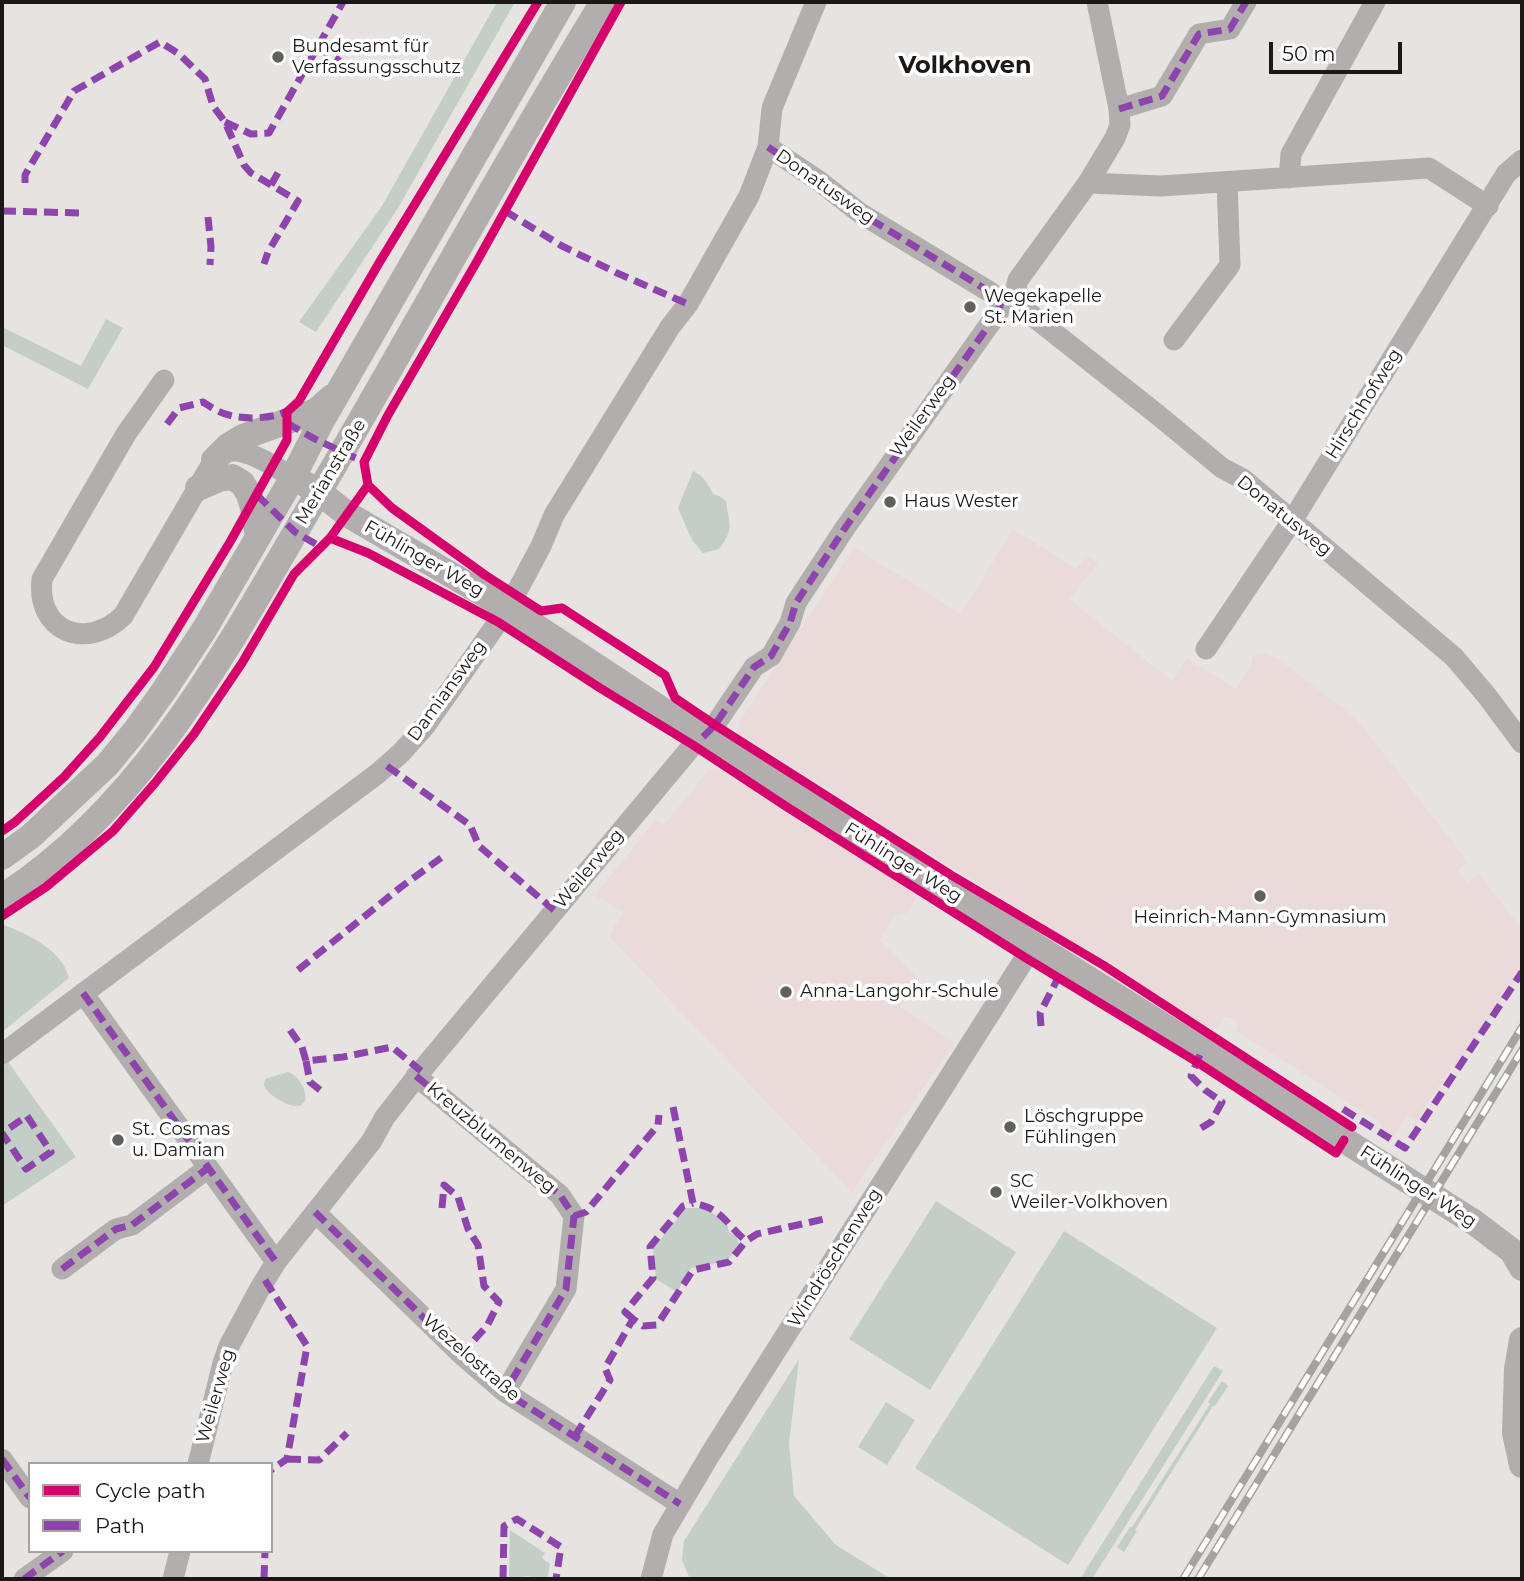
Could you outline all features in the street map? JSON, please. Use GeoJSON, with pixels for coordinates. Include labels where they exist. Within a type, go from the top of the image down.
{"type":"FeatureCollection","features":[{"type":"Feature","properties":{"kind":"street","name":"Merianstraße"},"geometry":{"type":"LineString","coordinates":[[2,857],[31,836],[97,774],[135,731],[184,661],[293,477],[339,391],[563,2]]}},
{"type":"Feature","properties":{"kind":"street","name":"Merianstraße"},"geometry":{"type":"LineString","coordinates":[[2,897],[19,887],[73,842],[130,783],[164,741],[205,681],[319,492],[603,2]]}},
{"type":"Feature","properties":{"kind":"street","name":"Damiansweg"},"geometry":{"type":"LineString","coordinates":[[2,1054],[377,774],[394,760],[425,726],[508,608],[554,515],[670,327],[688,304],[749,196],[768,147],[772,108],[816,2]]}},
{"type":"Feature","properties":{"kind":"street"},"geometry":{"type":"LineString","coordinates":[[1097,2],[1121,125],[1087,183],[1161,186],[1429,168],[1488,205]]}},
{"type":"Feature","properties":{"kind":"street"},"geometry":{"type":"LineString","coordinates":[[1119,108],[1162,96],[1199,34],[1230,29],[1245,2]]}},
{"type":"Feature","properties":{"kind":"street"},"geometry":{"type":"LineString","coordinates":[[1289,178],[1291,154],[1375,2]]}},
{"type":"Feature","properties":{"kind":"street","name":"Donatusweg"},"geometry":{"type":"LineString","coordinates":[[768,147],[819,181],[860,213],[990,292]]}},
{"type":"Feature","properties":{"kind":"street","name":"Hirschhofweg"},"geometry":{"type":"LineString","coordinates":[[1206,649],[1292,521],[1506,174],[1522,161]]}},
{"type":"Feature","properties":{"kind":"street","name":"Donatusweg"},"geometry":{"type":"LineString","coordinates":[[1087,183],[1018,280],[1017,298],[1025,310],[1222,468],[1243,479],[1454,657],[1522,743]]}},
{"type":"Feature","properties":{"kind":"street"},"geometry":{"type":"LineString","coordinates":[[1174,340],[1230,265],[1227,183]]}},
{"type":"Feature","properties":{"kind":"street","name":"Weilerweg"},"geometry":{"type":"LineString","coordinates":[[198,1462],[229,1346],[276,1262],[371,1142],[385,1117],[416,1076],[693,745],[715,725],[754,667],[771,656],[790,623],[796,603],[845,528],[999,311],[1001,300],[990,292]]}},
{"type":"Feature","properties":{"kind":"street"},"geometry":{"type":"LineString","coordinates":[[164,380],[126,434],[42,579],[40,593],[50,619],[72,632],[88,634],[113,625],[123,616],[214,460],[228,446],[243,437],[316,411],[339,391]]}},
{"type":"Feature","properties":{"kind":"street","name":"Merianstraße"},"geometry":{"type":"LineString","coordinates":[[214,460],[233,450],[247,453],[293,477]]}},
{"type":"Feature","properties":{"kind":"street"},"geometry":{"type":"LineString","coordinates":[[198,488],[232,477],[242,483],[252,504],[258,536]]}},
{"type":"Feature","properties":{"kind":"street","name":"Fühlinger Weg"},"geometry":{"type":"LineString","coordinates":[[293,477],[348,514],[508,608],[703,737],[1475,1223],[1519,1254]]}},
{"type":"Feature","properties":{"kind":"street","name":"Windröschenweg"},"geometry":{"type":"LineString","coordinates":[[652,1579],[663,1534],[680,1504],[1034,944]]}},
{"type":"Feature","properties":{"kind":"street"},"geometry":{"type":"LineString","coordinates":[[83,993],[276,1262]]}},
{"type":"Feature","properties":{"kind":"street","name":"Kreuzblumenweg"},"geometry":{"type":"LineString","coordinates":[[416,1076],[560,1195],[573,1216],[566,1289],[505,1392]]}},
{"type":"Feature","properties":{"kind":"street"},"geometry":{"type":"LineString","coordinates":[[62,1269],[117,1229],[132,1225],[208,1168]]}},
{"type":"Feature","properties":{"kind":"street","name":"Wezelostraße"},"geometry":{"type":"LineString","coordinates":[[315,1212],[461,1354],[505,1392],[680,1504]]}},
{"type":"Feature","properties":{"kind":"street"},"geometry":{"type":"LineString","coordinates":[[1522,1340],[1517,1369],[1515,1433],[1522,1465]]}},
{"type":"Feature","properties":{"kind":"street"},"geometry":{"type":"LineString","coordinates":[[2,1459],[28,1495]]}},
{"type":"Feature","properties":{"kind":"street"},"geometry":{"type":"LineString","coordinates":[[24,1579],[60,1553]]}},
{"type":"Feature","properties":{"kind":"street"},"geometry":{"type":"LineString","coordinates":[[173,1579],[180,1553]]}},
{"type":"Feature","properties":{"kind":"shaded area"},"geometry":{"type":"Polygon","coordinates":[[[497,2],[515,2],[398,208],[316,332],[299,322],[382,206],[497,2]]]}},
{"type":"Feature","properties":{"kind":"shaded area"},"geometry":{"type":"Polygon","coordinates":[[[106,319],[123,328],[88,389],[2,345],[2,327],[81,366],[106,319]]]}},
{"type":"Feature","properties":{"kind":"shaded area"},"geometry":{"type":"Polygon","coordinates":[[[693,471],[705,481],[713,494],[726,501],[729,521],[729,531],[719,549],[703,553],[692,540],[678,508],[693,471]]]}},
{"type":"Feature","properties":{"kind":"shaded area"},"geometry":{"type":"Polygon","coordinates":[[[1013,529],[1076,569],[1087,555],[1098,563],[1069,599],[1172,681],[1187,659],[1236,689],[1251,665],[1253,656],[1265,653],[1281,661],[1355,717],[1468,862],[1457,871],[1468,882],[1479,874],[1522,930],[1522,968],[1457,1067],[1453,1065],[1416,1121],[1407,1116],[1393,1137],[1382,1130],[1381,1123],[1235,1030],[1239,1023],[1224,1017],[1216,1028],[1209,1029],[738,731],[739,723],[854,547],[961,614],[1013,529]]]}},
{"type":"Feature","properties":{"kind":"shaded area","name":"Anna-Langohr-Schule"},"geometry":{"type":"Polygon","coordinates":[[[716,768],[918,895],[907,913],[894,916],[879,941],[918,978],[900,1007],[954,1043],[852,1192],[609,936],[623,913],[595,895],[656,820],[665,824],[709,770],[716,768]]]}},
{"type":"Feature","properties":{"kind":"shaded area"},"geometry":{"type":"Polygon","coordinates":[[[2,924],[33,938],[51,951],[59,958],[69,978],[2,1032],[2,924]]]}},
{"type":"Feature","properties":{"kind":"shaded area"},"geometry":{"type":"Polygon","coordinates":[[[8,1062],[76,1157],[2,1206],[2,1067],[8,1062]]]}},
{"type":"Feature","properties":{"kind":"shaded area"},"geometry":{"type":"Polygon","coordinates":[[[288,1072],[295,1076],[304,1089],[306,1096],[300,1105],[281,1101],[271,1095],[264,1086],[265,1079],[288,1072]]]}},
{"type":"Feature","properties":{"kind":"shaded area"},"geometry":{"type":"Polygon","coordinates":[[[936,1201],[1016,1252],[930,1390],[849,1339],[936,1201]]]}},
{"type":"Feature","properties":{"kind":"shaded area"},"geometry":{"type":"Polygon","coordinates":[[[686,1208],[704,1208],[726,1221],[729,1232],[736,1236],[739,1244],[727,1261],[691,1268],[677,1292],[656,1279],[653,1249],[686,1208]]]}},
{"type":"Feature","properties":{"kind":"shaded area"},"geometry":{"type":"Polygon","coordinates":[[[1064,1231],[1217,1328],[1068,1565],[915,1468],[1064,1231]]]}},
{"type":"Feature","properties":{"kind":"shaded area"},"geometry":{"type":"Polygon","coordinates":[[[799,1359],[789,1444],[794,1496],[836,1545],[891,1579],[690,1579],[682,1560],[684,1541],[799,1359]]]}},
{"type":"Feature","properties":{"kind":"shaded area"},"geometry":{"type":"Polygon","coordinates":[[[1214,1366],[1223,1371],[1092,1579],[1080,1579],[1214,1366]]]}},
{"type":"Feature","properties":{"kind":"shaded area"},"geometry":{"type":"Polygon","coordinates":[[[1222,1381],[1228,1386],[1135,1530],[1137,1531],[1124,1552],[1117,1547],[1210,1404],[1208,1402],[1222,1381]]]}},
{"type":"Feature","properties":{"kind":"shaded area"},"geometry":{"type":"Polygon","coordinates":[[[886,1402],[915,1420],[887,1465],[858,1447],[886,1402]]]}},
{"type":"Feature","properties":{"kind":"shaded area"},"geometry":{"type":"Polygon","coordinates":[[[510,1530],[545,1553],[542,1558],[550,1564],[547,1579],[526,1576],[509,1579],[510,1530]]]}},
{"type":"Feature","properties":{"kind":"railway"},"geometry":{"type":"LineString","coordinates":[[1183,1579],[1522,1027]]}},
{"type":"Feature","properties":{"kind":"railway"},"geometry":{"type":"LineString","coordinates":[[1198,1579],[1522,1050]]}},
{"type":"Feature","properties":{"kind":"marked path"},"geometry":{"type":"LineString","coordinates":[[225,122],[251,134],[269,133],[343,2]]}},
{"type":"Feature","properties":{"kind":"marked path"},"geometry":{"type":"LineString","coordinates":[[1119,109],[1162,96],[1199,34],[1230,29],[1246,2]]}},
{"type":"Feature","properties":{"kind":"marked path"},"geometry":{"type":"LineString","coordinates":[[25,183],[25,175],[74,91],[160,42],[179,54],[205,79],[213,106],[225,122],[244,165],[251,173],[298,201],[268,252],[264,264]]}},
{"type":"Feature","properties":{"kind":"marked path"},"geometry":{"type":"LineString","coordinates":[[317,47],[340,61]]}},
{"type":"Feature","properties":{"kind":"marked path"},"geometry":{"type":"LineString","coordinates":[[703,737],[715,725],[754,667],[771,656],[790,623],[796,603],[845,528],[999,311],[1001,300],[860,213],[819,181],[768,147]]}},
{"type":"Feature","properties":{"kind":"marked path"},"geometry":{"type":"LineString","coordinates":[[271,185],[279,171]]}},
{"type":"Feature","properties":{"kind":"marked path"},"geometry":{"type":"LineString","coordinates":[[2,211],[82,213]]}},
{"type":"Feature","properties":{"kind":"marked path"},"geometry":{"type":"LineString","coordinates":[[505,211],[562,246],[688,304]]}},
{"type":"Feature","properties":{"kind":"marked path"},"geometry":{"type":"LineString","coordinates":[[208,217],[210,265]]}},
{"type":"Feature","properties":{"kind":"marked path"},"geometry":{"type":"LineString","coordinates":[[1001,300],[1017,298]]}},
{"type":"Feature","properties":{"kind":"marked path"},"geometry":{"type":"LineString","coordinates":[[167,424],[179,408],[203,402],[222,413],[243,418],[262,418],[286,412],[291,408]]}},
{"type":"Feature","properties":{"kind":"marked path"},"geometry":{"type":"LineString","coordinates":[[287,423],[364,462]]}},
{"type":"Feature","properties":{"kind":"marked path"},"geometry":{"type":"LineString","coordinates":[[257,495],[295,532],[321,547]]}},
{"type":"Feature","properties":{"kind":"marked path"},"geometry":{"type":"LineString","coordinates":[[387,766],[470,825],[479,846],[554,910]]}},
{"type":"Feature","properties":{"kind":"marked path"},"geometry":{"type":"LineString","coordinates":[[298,970],[445,855]]}},
{"type":"Feature","properties":{"kind":"marked path"},"geometry":{"type":"LineString","coordinates":[[1343,1109],[1405,1148],[1522,972]]}},
{"type":"Feature","properties":{"kind":"marked path"},"geometry":{"type":"LineString","coordinates":[[1041,1026],[1040,1013],[1058,978]]}},
{"type":"Feature","properties":{"kind":"marked path"},"geometry":{"type":"LineString","coordinates":[[83,993],[276,1262]]}},
{"type":"Feature","properties":{"kind":"marked path"},"geometry":{"type":"LineString","coordinates":[[290,1030],[302,1047],[306,1061],[392,1047],[421,1071]]}},
{"type":"Feature","properties":{"kind":"marked path"},"geometry":{"type":"LineString","coordinates":[[1201,1128],[1211,1122],[1222,1102],[1191,1076],[1202,1050]]}},
{"type":"Feature","properties":{"kind":"marked path"},"geometry":{"type":"LineString","coordinates":[[306,1061],[310,1082],[320,1090]]}},
{"type":"Feature","properties":{"kind":"marked path"},"geometry":{"type":"LineString","coordinates":[[416,1076],[560,1195],[574,1216],[566,1289],[505,1392]]}},
{"type":"Feature","properties":{"kind":"marked path"},"geometry":{"type":"LineString","coordinates":[[673,1107],[693,1203],[717,1213],[746,1241],[757,1234],[829,1218]]}},
{"type":"Feature","properties":{"kind":"marked path"},"geometry":{"type":"LineString","coordinates":[[574,1216],[586,1212],[658,1125],[659,1115]]}},
{"type":"Feature","properties":{"kind":"marked path"},"geometry":{"type":"LineString","coordinates":[[27,1116],[51,1152],[26,1169],[2,1133],[27,1116]]}},
{"type":"Feature","properties":{"kind":"marked path"},"geometry":{"type":"LineString","coordinates":[[62,1269],[116,1229],[132,1225],[208,1168]]}},
{"type":"Feature","properties":{"kind":"marked path"},"geometry":{"type":"LineString","coordinates":[[442,1208],[444,1185],[458,1197],[468,1229],[478,1245],[484,1286],[499,1302],[487,1326],[461,1354]]}},
{"type":"Feature","properties":{"kind":"marked path"},"geometry":{"type":"LineString","coordinates":[[633,1319],[625,1312],[653,1278],[650,1247],[683,1206],[693,1203]]}},
{"type":"Feature","properties":{"kind":"marked path"},"geometry":{"type":"LineString","coordinates":[[315,1212],[461,1354],[505,1392],[680,1504]]}},
{"type":"Feature","properties":{"kind":"marked path"},"geometry":{"type":"LineString","coordinates":[[575,1436],[610,1380],[605,1368],[633,1319],[643,1326],[657,1325],[693,1270],[729,1262],[746,1241]]}},
{"type":"Feature","properties":{"kind":"marked path"},"geometry":{"type":"LineString","coordinates":[[265,1280],[307,1346],[287,1459],[273,1469]]}},
{"type":"Feature","properties":{"kind":"marked path"},"geometry":{"type":"LineString","coordinates":[[287,1459],[319,1460],[347,1433]]}},
{"type":"Feature","properties":{"kind":"marked path"},"geometry":{"type":"LineString","coordinates":[[2,1459],[28,1495]]}},
{"type":"Feature","properties":{"kind":"marked path"},"geometry":{"type":"LineString","coordinates":[[503,1579],[504,1526],[517,1519],[561,1547],[556,1579]]}},
{"type":"Feature","properties":{"kind":"marked path"},"geometry":{"type":"LineString","coordinates":[[24,1579],[60,1553]]}},
{"type":"Feature","properties":{"kind":"marked path"},"geometry":{"type":"LineString","coordinates":[[264,1579],[265,1553]]}},
{"type":"Feature","properties":{"kind":"cycle path"},"geometry":{"type":"LineString","coordinates":[[2,831],[64,777],[100,737],[154,667],[230,542],[287,440],[287,412],[299,401],[379,263],[538,2]]}},
{"type":"Feature","properties":{"kind":"cycle path"},"geometry":{"type":"LineString","coordinates":[[2,916],[46,887],[113,831],[155,783],[194,734],[242,663],[294,574],[330,538],[368,485],[364,462],[388,415],[621,2]]}},
{"type":"Feature","properties":{"kind":"cycle path"},"geometry":{"type":"LineString","coordinates":[[368,485],[392,508],[485,575],[541,611],[562,608],[665,675],[675,698],[715,725],[951,875],[1103,965],[1352,1127]]}},
{"type":"Feature","properties":{"kind":"cycle path"},"geometry":{"type":"LineString","coordinates":[[330,538],[368,553],[498,622],[1026,958],[1197,1062],[1336,1153],[1344,1140]]}},
{"type":"Feature","properties":{"kind":"place","name":"Bundesamt für Verfassungsschutz"},"geometry":{"type":"Point","coordinates":[278,57]}},
{"type":"Feature","properties":{"kind":"place","name":"Wegekapelle St. Marien"},"geometry":{"type":"Point","coordinates":[970,307]}},
{"type":"Feature","properties":{"kind":"place","name":"Haus Wester"},"geometry":{"type":"Point","coordinates":[890,502]}},
{"type":"Feature","properties":{"kind":"place","name":"Heinrich-Mann-Gymnasium"},"geometry":{"type":"Point","coordinates":[1260,896]}},
{"type":"Feature","properties":{"kind":"place","name":"Anna-Langohr-Schule"},"geometry":{"type":"Point","coordinates":[786,992]}},
{"type":"Feature","properties":{"kind":"place","name":"Löschgruppe Fühlingen"},"geometry":{"type":"Point","coordinates":[1010,1127]}},
{"type":"Feature","properties":{"kind":"place","name":"St. Cosmas u. Damian"},"geometry":{"type":"Point","coordinates":[118,1140]}},
{"type":"Feature","properties":{"kind":"place","name":"SC Weiler-Volkhoven"},"geometry":{"type":"Point","coordinates":[996,1192]}},
{"type":"Feature","properties":{"kind":"district","name":"Volkhoven"},"geometry":{"type":"Point","coordinates":[965,66]}}]}
